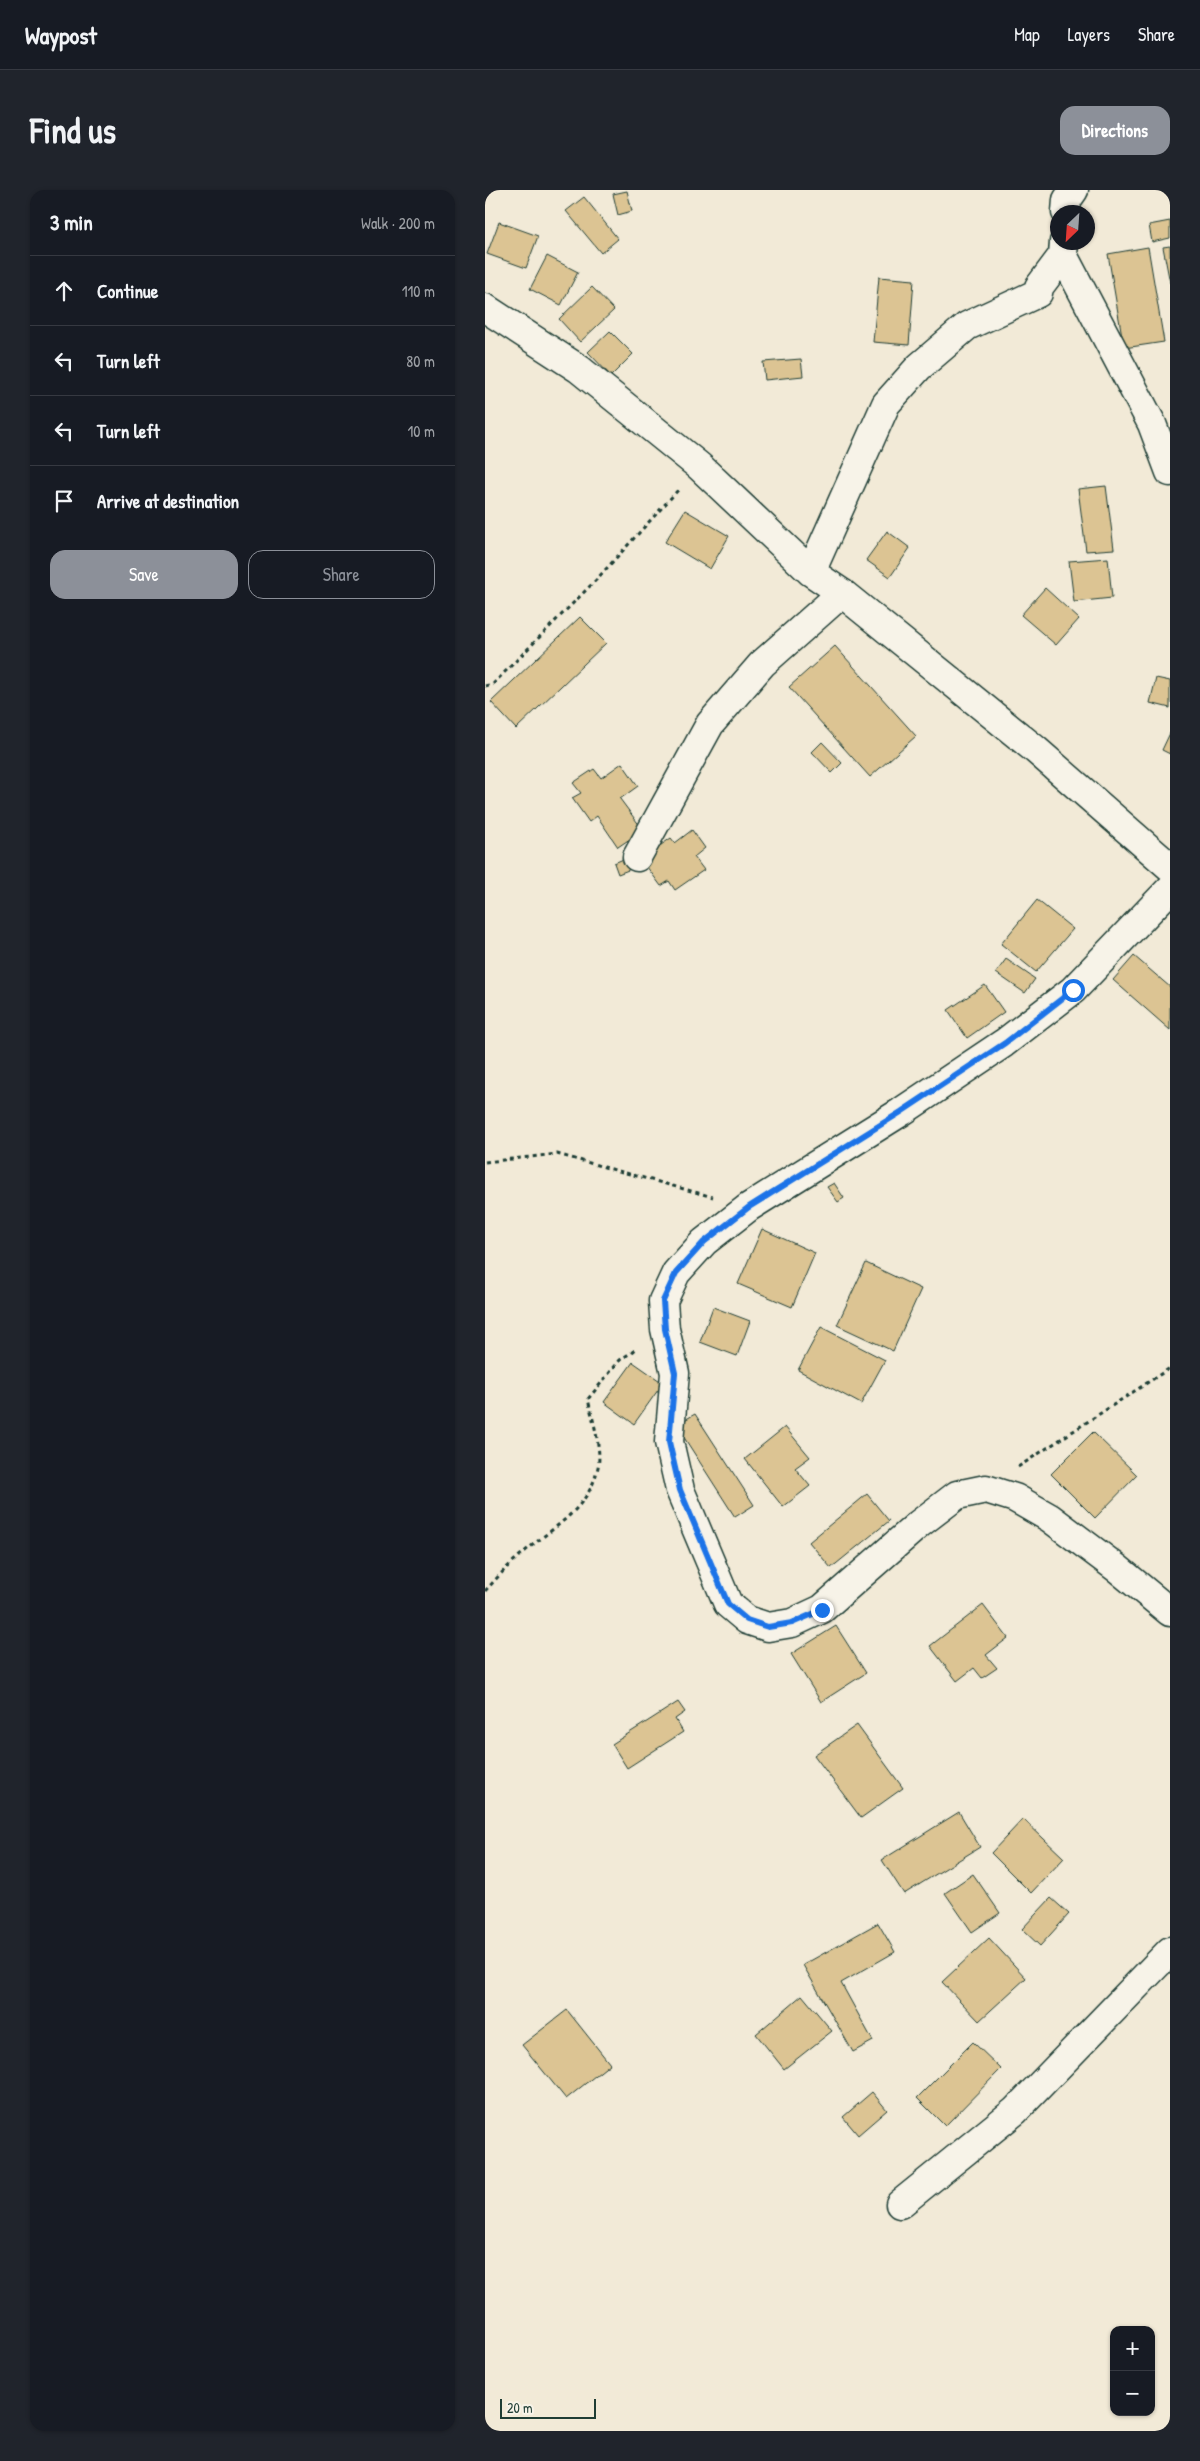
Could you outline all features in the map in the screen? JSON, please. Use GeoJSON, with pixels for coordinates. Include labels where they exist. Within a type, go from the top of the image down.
{"type":"FeatureCollection","features":[{"type":"Feature","properties":{"kind":"street"},"geometry":{"type":"LineString","coordinates":[[1067,205],[1067,200],[1074,190]]}},
{"type":"Feature","properties":{"kind":"street"},"geometry":{"type":"LineString","coordinates":[[811,572],[886,404],[919,367],[967,326],[1038,293],[1039,287],[1062,250]]}},
{"type":"Feature","properties":{"kind":"street"},"geometry":{"type":"LineString","coordinates":[[1064,250],[1152,424],[1170,472]]}},
{"type":"Feature","properties":{"kind":"street"},"geometry":{"type":"LineString","coordinates":[[485,308],[579,369],[699,466],[811,572],[842,593],[1036,750],[1170,866]]}},
{"type":"Feature","properties":{"kind":"street"},"geometry":{"type":"LineString","coordinates":[[637,856],[710,724],[761,664],[842,593]]}},
{"type":"Feature","properties":{"kind":"street"},"geometry":{"type":"LineString","coordinates":[[1170,889],[1073,990],[1005,1043],[901,1112],[749,1207],[704,1242],[676,1273],[663,1301],[665,1329],[675,1373],[669,1442],[680,1490],[728,1604],[747,1620],[768,1627],[792,1623],[822,1610],[934,1512],[957,1496],[986,1488],[1015,1498],[1050,1518],[1170,1612]]}},
{"type":"Feature","properties":{"kind":"street"},"geometry":{"type":"LineString","coordinates":[[900,2204],[1015,2111],[1170,1951]]}},
{"type":"Feature","properties":{"kind":"path"},"geometry":{"type":"LineString","coordinates":[[485,686],[493,684],[596,580],[699,466]]}},
{"type":"Feature","properties":{"kind":"path"},"geometry":{"type":"LineString","coordinates":[[485,1162],[557,1154],[749,1207]]}},
{"type":"Feature","properties":{"kind":"path"},"geometry":{"type":"LineString","coordinates":[[485,1591],[521,1554],[571,1515],[587,1497],[599,1465],[597,1440],[588,1399],[620,1360],[665,1329]]}},
{"type":"Feature","properties":{"kind":"path"},"geometry":{"type":"LineString","coordinates":[[986,1488],[1170,1368]]}},
{"type":"Feature","properties":{"kind":"building"},"geometry":{"type":"Polygon","coordinates":[[[627,191],[632,211],[618,215],[613,194],[627,191]]]}},
{"type":"Feature","properties":{"kind":"building"},"geometry":{"type":"Polygon","coordinates":[[[584,197],[618,239],[601,253],[566,211],[584,197]]]}},
{"type":"Feature","properties":{"kind":"building"},"geometry":{"type":"Polygon","coordinates":[[[1170,221],[1170,238],[1152,242],[1149,225],[1170,221]]]}},
{"type":"Feature","properties":{"kind":"building"},"geometry":{"type":"Polygon","coordinates":[[[499,222],[538,236],[526,268],[487,254],[499,222]]]}},
{"type":"Feature","properties":{"kind":"building"},"geometry":{"type":"Polygon","coordinates":[[[1170,246],[1170,283],[1163,247],[1170,246]]]}},
{"type":"Feature","properties":{"kind":"building"},"geometry":{"type":"Polygon","coordinates":[[[1148,247],[1164,342],[1124,348],[1108,254],[1148,247]]]}},
{"type":"Feature","properties":{"kind":"building"},"geometry":{"type":"Polygon","coordinates":[[[547,256],[578,272],[561,305],[530,289],[547,256]]]}},
{"type":"Feature","properties":{"kind":"building"},"geometry":{"type":"Polygon","coordinates":[[[879,277],[914,280],[909,345],[873,342],[879,277]]]}},
{"type":"Feature","properties":{"kind":"building"},"geometry":{"type":"Polygon","coordinates":[[[592,287],[614,310],[580,342],[559,319],[592,287]]]}},
{"type":"Feature","properties":{"kind":"building"},"geometry":{"type":"Polygon","coordinates":[[[610,331],[633,354],[611,376],[588,352],[610,331]]]}},
{"type":"Feature","properties":{"kind":"building"},"geometry":{"type":"Polygon","coordinates":[[[801,359],[803,376],[765,380],[763,362],[801,359]]]}},
{"type":"Feature","properties":{"kind":"building"},"geometry":{"type":"Polygon","coordinates":[[[1106,486],[1114,549],[1086,551],[1078,489],[1106,486]]]}},
{"type":"Feature","properties":{"kind":"building"},"geometry":{"type":"Polygon","coordinates":[[[685,510],[729,536],[710,569],[665,542],[685,510]]]}},
{"type":"Feature","properties":{"kind":"building"},"geometry":{"type":"Polygon","coordinates":[[[887,531],[910,548],[890,577],[866,560],[887,531]]]}},
{"type":"Feature","properties":{"kind":"building"},"geometry":{"type":"Polygon","coordinates":[[[1108,558],[1112,598],[1074,602],[1069,561],[1108,558]]]}},
{"type":"Feature","properties":{"kind":"building"},"geometry":{"type":"Polygon","coordinates":[[[1045,588],[1079,619],[1056,645],[1021,615],[1045,588]]]}},
{"type":"Feature","properties":{"kind":"building"},"geometry":{"type":"Polygon","coordinates":[[[580,617],[606,643],[516,729],[491,702],[580,617]]]}},
{"type":"Feature","properties":{"kind":"building"},"geometry":{"type":"Polygon","coordinates":[[[835,646],[916,736],[870,777],[789,687],[835,646]]]}},
{"type":"Feature","properties":{"kind":"building"},"geometry":{"type":"Polygon","coordinates":[[[1156,678],[1170,681],[1170,708],[1150,703],[1156,678]]]}},
{"type":"Feature","properties":{"kind":"building"},"geometry":{"type":"Polygon","coordinates":[[[1170,733],[1170,754],[1162,750],[1170,733]]]}},
{"type":"Feature","properties":{"kind":"building"},"geometry":{"type":"Polygon","coordinates":[[[822,742],[842,763],[832,773],[812,752],[822,742]]]}},
{"type":"Feature","properties":{"kind":"building"},"geometry":{"type":"Polygon","coordinates":[[[622,763],[638,786],[620,799],[643,830],[618,847],[597,816],[589,822],[572,798],[581,793],[573,783],[594,769],[601,778],[622,763]]]}},
{"type":"Feature","properties":{"kind":"building"},"geometry":{"type":"Polygon","coordinates":[[[692,830],[705,848],[694,857],[704,870],[675,890],[669,881],[661,886],[641,859],[671,838],[675,843],[692,830]]]}},
{"type":"Feature","properties":{"kind":"building"},"geometry":{"type":"Polygon","coordinates":[[[626,858],[631,869],[618,874],[614,863],[626,858]]]}},
{"type":"Feature","properties":{"kind":"building"},"geometry":{"type":"Polygon","coordinates":[[[1037,900],[1073,929],[1036,972],[1001,944],[1037,900]]]}},
{"type":"Feature","properties":{"kind":"building"},"geometry":{"type":"Polygon","coordinates":[[[1134,956],[1170,987],[1170,1030],[1113,980],[1134,956]]]}},
{"type":"Feature","properties":{"kind":"building"},"geometry":{"type":"Polygon","coordinates":[[[1006,959],[1035,979],[1025,993],[996,973],[1006,959]]]}},
{"type":"Feature","properties":{"kind":"building"},"geometry":{"type":"Polygon","coordinates":[[[985,985],[1004,1012],[967,1038],[948,1010],[985,985]]]}},
{"type":"Feature","properties":{"kind":"building"},"geometry":{"type":"Polygon","coordinates":[[[834,1183],[844,1198],[838,1202],[827,1187],[834,1183]]]}},
{"type":"Feature","properties":{"kind":"building"},"geometry":{"type":"Polygon","coordinates":[[[762,1229],[815,1253],[792,1307],[738,1284],[762,1229]]]}},
{"type":"Feature","properties":{"kind":"building"},"geometry":{"type":"Polygon","coordinates":[[[866,1263],[921,1289],[893,1351],[837,1325],[866,1263]]]}},
{"type":"Feature","properties":{"kind":"building"},"geometry":{"type":"Polygon","coordinates":[[[713,1307],[750,1321],[737,1356],[700,1342],[713,1307]]]}},
{"type":"Feature","properties":{"kind":"building"},"geometry":{"type":"Polygon","coordinates":[[[821,1327],[885,1360],[861,1404],[798,1370],[821,1327]]]}},
{"type":"Feature","properties":{"kind":"building"},"geometry":{"type":"Polygon","coordinates":[[[633,1362],[663,1383],[634,1424],[604,1402],[633,1362]]]}},
{"type":"Feature","properties":{"kind":"building"},"geometry":{"type":"Polygon","coordinates":[[[695,1414],[754,1505],[735,1517],[676,1425],[695,1414]]]}},
{"type":"Feature","properties":{"kind":"building"},"geometry":{"type":"Polygon","coordinates":[[[785,1427],[810,1457],[795,1468],[810,1486],[783,1507],[745,1459],[785,1427]]]}},
{"type":"Feature","properties":{"kind":"building"},"geometry":{"type":"Polygon","coordinates":[[[1093,1432],[1137,1475],[1095,1518],[1051,1474],[1093,1432]]]}},
{"type":"Feature","properties":{"kind":"building"},"geometry":{"type":"Polygon","coordinates":[[[867,1494],[889,1521],[831,1568],[809,1542],[867,1494]]]}},
{"type":"Feature","properties":{"kind":"building"},"geometry":{"type":"Polygon","coordinates":[[[983,1605],[1008,1638],[986,1655],[997,1668],[982,1678],[974,1668],[957,1681],[930,1646],[983,1605]]]}},
{"type":"Feature","properties":{"kind":"building"},"geometry":{"type":"Polygon","coordinates":[[[836,1626],[866,1673],[821,1702],[791,1654],[836,1626]]]}},
{"type":"Feature","properties":{"kind":"building"},"geometry":{"type":"Polygon","coordinates":[[[678,1702],[685,1712],[675,1719],[683,1732],[627,1768],[612,1744],[678,1702]]]}},
{"type":"Feature","properties":{"kind":"building"},"geometry":{"type":"Polygon","coordinates":[[[857,1725],[903,1788],[861,1818],[814,1755],[857,1725]]]}},
{"type":"Feature","properties":{"kind":"building"},"geometry":{"type":"Polygon","coordinates":[[[959,1812],[980,1847],[904,1894],[882,1860],[959,1812]]]}},
{"type":"Feature","properties":{"kind":"building"},"geometry":{"type":"Polygon","coordinates":[[[1023,1819],[1064,1858],[1031,1893],[991,1853],[1023,1819]]]}},
{"type":"Feature","properties":{"kind":"building"},"geometry":{"type":"Polygon","coordinates":[[[973,1874],[1000,1913],[972,1932],[945,1893],[973,1874]]]}},
{"type":"Feature","properties":{"kind":"building"},"geometry":{"type":"Polygon","coordinates":[[[1051,1898],[1069,1914],[1040,1946],[1022,1929],[1051,1898]]]}},
{"type":"Feature","properties":{"kind":"building"},"geometry":{"type":"Polygon","coordinates":[[[878,1923],[895,1952],[841,1983],[873,2041],[853,2052],[803,1965],[878,1923]]]}},
{"type":"Feature","properties":{"kind":"building"},"geometry":{"type":"Polygon","coordinates":[[[989,1938],[1026,1978],[979,2021],[942,1982],[989,1938]]]}},
{"type":"Feature","properties":{"kind":"building"},"geometry":{"type":"Polygon","coordinates":[[[802,1995],[832,2031],[784,2069],[756,2034],[802,1995]]]}},
{"type":"Feature","properties":{"kind":"building"},"geometry":{"type":"Polygon","coordinates":[[[567,2010],[610,2064],[566,2099],[522,2045],[567,2010]]]}},
{"type":"Feature","properties":{"kind":"building"},"geometry":{"type":"Polygon","coordinates":[[[973,2042],[1001,2069],[945,2126],[917,2098],[973,2042]]]}},
{"type":"Feature","properties":{"kind":"building"},"geometry":{"type":"Polygon","coordinates":[[[872,2092],[887,2110],[858,2135],[843,2117],[872,2092]]]}},
{"type":"Feature","properties":{"kind":"route"},"geometry":{"type":"LineString","coordinates":[[822,1610],[792,1623],[768,1627],[747,1620],[728,1604],[680,1490],[669,1442],[675,1373],[665,1329],[663,1301],[676,1273],[704,1242],[749,1207],[901,1112],[1005,1043],[1073,990]]}}]}
